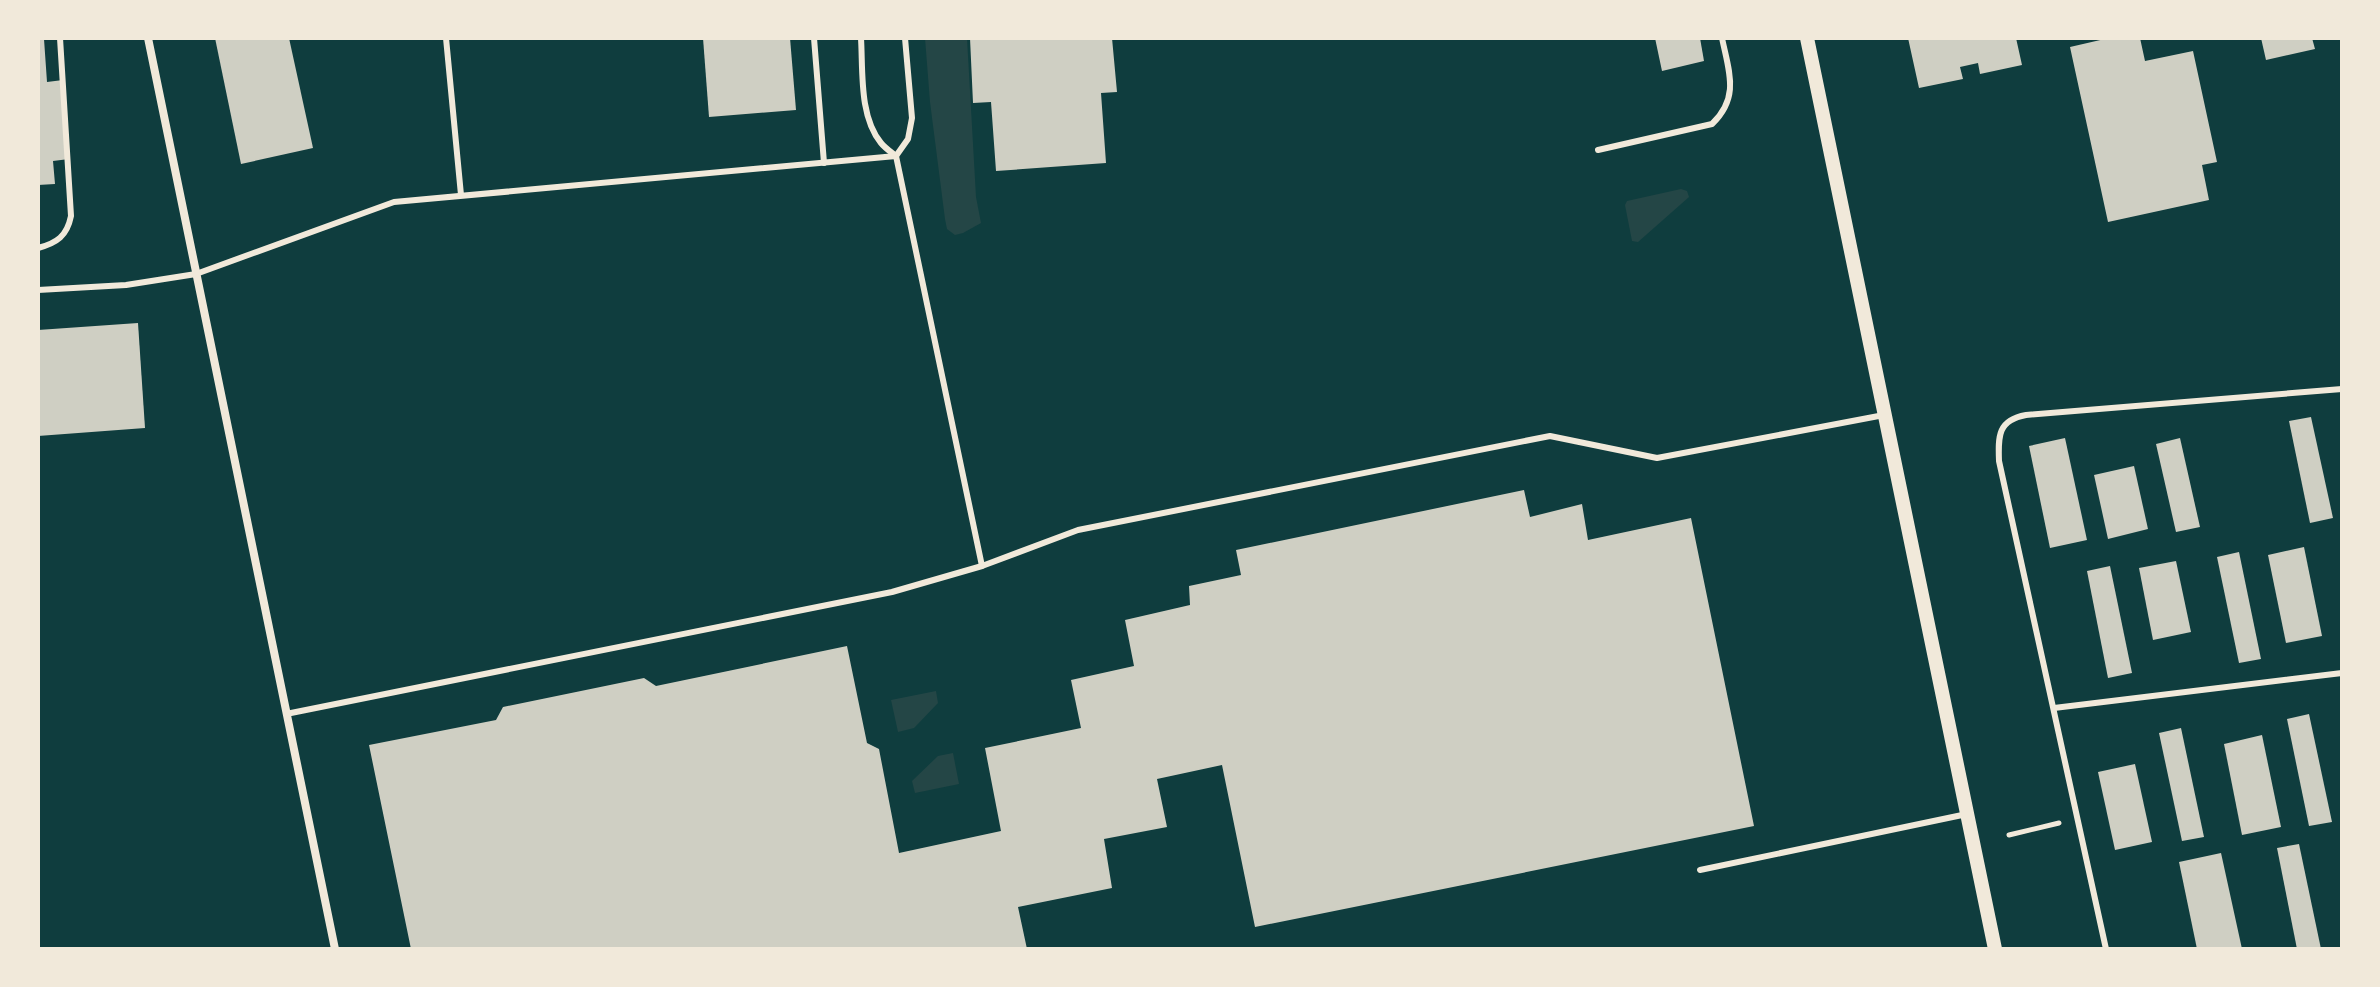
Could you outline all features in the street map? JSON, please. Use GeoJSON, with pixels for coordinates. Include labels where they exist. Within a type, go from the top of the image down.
{"type":"FeatureCollection","features":[{"type":"Feature","properties":{"kind":"street"},"geometry":{"type":"LineString","coordinates":[[148,38],[335,949]]}},
{"type":"Feature","properties":{"kind":"street"},"geometry":{"type":"LineString","coordinates":[[1807,38],[1995,949]]}},
{"type":"Feature","properties":{"kind":"lane"},"geometry":{"type":"LineString","coordinates":[[38,248],[54,243],[63,236],[71,216],[60,38]]}},
{"type":"Feature","properties":{"kind":"lane"},"geometry":{"type":"LineString","coordinates":[[446,38],[461,195]]}},
{"type":"Feature","properties":{"kind":"lane"},"geometry":{"type":"LineString","coordinates":[[814,38],[824,163]]}},
{"type":"Feature","properties":{"kind":"lane"},"geometry":{"type":"LineString","coordinates":[[861,38],[865,100],[872,127],[881,143],[896,156],[982,566]]}},
{"type":"Feature","properties":{"kind":"lane"},"geometry":{"type":"LineString","coordinates":[[38,290],[126,285],[196,274],[394,202],[896,156],[908,139],[912,118],[905,38]]}},
{"type":"Feature","properties":{"kind":"lane"},"geometry":{"type":"LineString","coordinates":[[1598,150],[1712,124],[1720,116],[1730,95],[1731,83],[1722,38]]}},
{"type":"Feature","properties":{"kind":"lane"},"geometry":{"type":"LineString","coordinates":[[2106,949],[1999,461],[1998,441],[2004,425],[2013,417],[2026,415],[2342,389]]}},
{"type":"Feature","properties":{"kind":"lane"},"geometry":{"type":"LineString","coordinates":[[286,714],[892,592],[982,566],[1078,530],[1550,436],[1657,458],[1884,415]]}},
{"type":"Feature","properties":{"kind":"lane"},"geometry":{"type":"LineString","coordinates":[[2054,708],[2342,673]]}},
{"type":"Feature","properties":{"kind":"lane"},"geometry":{"type":"LineString","coordinates":[[1700,870],[1967,814]]}},
{"type":"Feature","properties":{"kind":"path"},"geometry":{"type":"LineString","coordinates":[[2009,835],[2078,819]]}},
{"type":"Feature","properties":{"kind":"shaded area"},"geometry":{"type":"Polygon","coordinates":[[[925,38],[967,38],[976,197],[981,223],[955,235],[947,229],[945,219],[925,38]]]}},
{"type":"Feature","properties":{"kind":"shaded area"},"geometry":{"type":"Polygon","coordinates":[[[1681,189],[1687,191],[1689,197],[1638,242],[1632,241],[1625,205],[1627,201],[1681,189]]]}},
{"type":"Feature","properties":{"kind":"shaded area"},"geometry":{"type":"Polygon","coordinates":[[[936,691],[938,703],[914,728],[898,732],[891,700],[936,691]]]}},
{"type":"Feature","properties":{"kind":"shaded area"},"geometry":{"type":"Polygon","coordinates":[[[953,753],[959,784],[915,793],[912,781],[938,756],[953,753]]]}},
{"type":"Feature","properties":{"kind":"building"},"geometry":{"type":"Polygon","coordinates":[[[38,38],[44,39],[47,82],[63,80],[69,159],[53,161],[55,184],[38,185],[38,38]]]}},
{"type":"Feature","properties":{"kind":"building"},"geometry":{"type":"Polygon","coordinates":[[[215,38],[289,38],[313,148],[241,164],[215,38]]]}},
{"type":"Feature","properties":{"kind":"building"},"geometry":{"type":"Polygon","coordinates":[[[703,38],[790,38],[796,110],[709,117],[703,38]]]}},
{"type":"Feature","properties":{"kind":"building"},"geometry":{"type":"Polygon","coordinates":[[[970,38],[1112,38],[1117,92],[1101,93],[1106,163],[996,171],[991,102],[973,103],[970,38]]]}},
{"type":"Feature","properties":{"kind":"building"},"geometry":{"type":"Polygon","coordinates":[[[1655,38],[1700,38],[1704,61],[1662,71],[1655,38]]]}},
{"type":"Feature","properties":{"kind":"building"},"geometry":{"type":"Polygon","coordinates":[[[1908,38],[2016,38],[2022,65],[1980,74],[1978,63],[1960,67],[1963,79],[1919,88],[1908,38]]]}},
{"type":"Feature","properties":{"kind":"building"},"geometry":{"type":"Polygon","coordinates":[[[2109,38],[2140,38],[2145,61],[2193,51],[2217,162],[2202,165],[2209,200],[2108,222],[2070,47],[2109,38]]]}},
{"type":"Feature","properties":{"kind":"building"},"geometry":{"type":"Polygon","coordinates":[[[2261,38],[2312,38],[2315,49],[2266,60],[2261,38]]]}},
{"type":"Feature","properties":{"kind":"building"},"geometry":{"type":"Polygon","coordinates":[[[138,323],[145,428],[38,436],[38,330],[138,323]]]}},
{"type":"Feature","properties":{"kind":"building"},"geometry":{"type":"Polygon","coordinates":[[[2311,417],[2333,518],[2310,523],[2289,421],[2311,417]]]}},
{"type":"Feature","properties":{"kind":"building"},"geometry":{"type":"Polygon","coordinates":[[[2065,438],[2087,540],[2050,548],[2029,446],[2065,438]]]}},
{"type":"Feature","properties":{"kind":"building"},"geometry":{"type":"Polygon","coordinates":[[[2180,438],[2200,527],[2176,532],[2156,444],[2180,438]]]}},
{"type":"Feature","properties":{"kind":"building"},"geometry":{"type":"Polygon","coordinates":[[[2134,466],[2148,529],[2108,539],[2094,475],[2134,466]]]}},
{"type":"Feature","properties":{"kind":"building"},"geometry":{"type":"Polygon","coordinates":[[[1524,490],[1530,517],[1582,504],[1588,540],[1691,518],[1754,826],[1255,927],[1222,765],[1157,779],[1167,827],[1104,839],[1112,888],[1018,907],[1027,949],[411,949],[369,745],[496,720],[503,707],[644,678],[656,686],[847,646],[867,743],[879,749],[899,853],[1001,831],[985,748],[1081,728],[1071,680],[1134,666],[1125,620],[1190,605],[1189,586],[1241,575],[1236,550],[1524,490]]]}},
{"type":"Feature","properties":{"kind":"building"},"geometry":{"type":"Polygon","coordinates":[[[2304,547],[2322,636],[2286,643],[2268,555],[2304,547]]]}},
{"type":"Feature","properties":{"kind":"building"},"geometry":{"type":"Polygon","coordinates":[[[2239,552],[2261,659],[2239,663],[2217,557],[2239,552]]]}},
{"type":"Feature","properties":{"kind":"building"},"geometry":{"type":"Polygon","coordinates":[[[2176,561],[2191,632],[2153,640],[2139,568],[2176,561]]]}},
{"type":"Feature","properties":{"kind":"building"},"geometry":{"type":"Polygon","coordinates":[[[2110,566],[2132,673],[2108,678],[2087,571],[2110,566]]]}},
{"type":"Feature","properties":{"kind":"building"},"geometry":{"type":"Polygon","coordinates":[[[2309,714],[2332,822],[2309,826],[2287,719],[2309,714]]]}},
{"type":"Feature","properties":{"kind":"building"},"geometry":{"type":"Polygon","coordinates":[[[2181,728],[2204,837],[2182,841],[2159,733],[2181,728]]]}},
{"type":"Feature","properties":{"kind":"building"},"geometry":{"type":"Polygon","coordinates":[[[2262,735],[2281,827],[2242,835],[2224,744],[2262,735]]]}},
{"type":"Feature","properties":{"kind":"building"},"geometry":{"type":"Polygon","coordinates":[[[2135,764],[2152,842],[2115,850],[2098,772],[2135,764]]]}},
{"type":"Feature","properties":{"kind":"building"},"geometry":{"type":"Polygon","coordinates":[[[2299,844],[2321,949],[2297,949],[2277,848],[2299,844]]]}},
{"type":"Feature","properties":{"kind":"building"},"geometry":{"type":"Polygon","coordinates":[[[2221,853],[2242,949],[2197,949],[2179,862],[2221,853]]]}}]}
